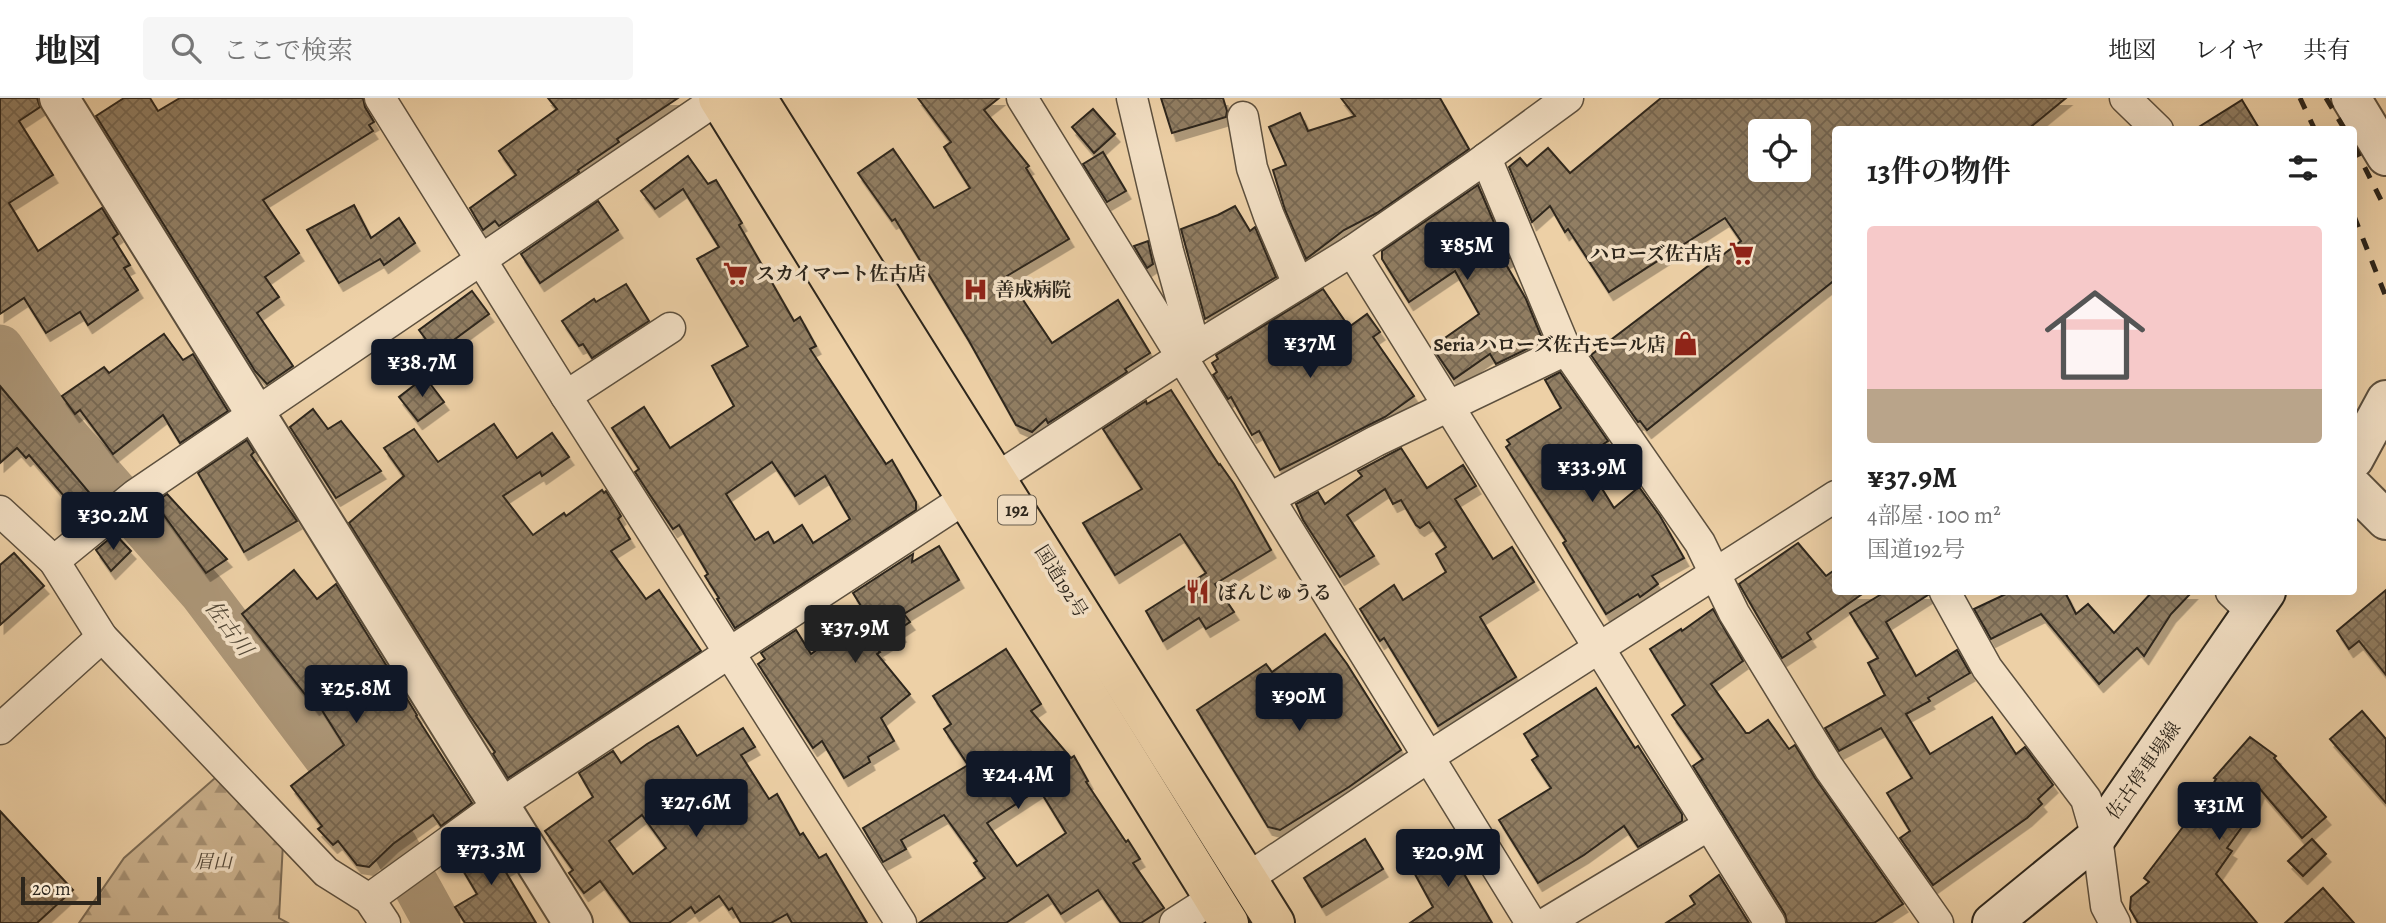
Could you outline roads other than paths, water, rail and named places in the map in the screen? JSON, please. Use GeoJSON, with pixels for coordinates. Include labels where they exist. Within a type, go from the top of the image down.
{"type":"FeatureCollection","features":[{"type":"Feature","properties":{"kind":"highway","name":"国道192号"},"geometry":{"type":"LineString","coordinates":[[718,98],[1248,878],[1275,923]]}},
{"type":"Feature","properties":{"kind":"highway","name":"国道192号"},"geometry":{"type":"LineString","coordinates":[[757,98],[1222,911]]}},
{"type":"Feature","properties":{"kind":"street"},"geometry":{"type":"LineString","coordinates":[[59,98],[573,923]]}},
{"type":"Feature","properties":{"kind":"street"},"geometry":{"type":"LineString","coordinates":[[380,98],[901,923]]}},
{"type":"Feature","properties":{"kind":"street"},"geometry":{"type":"LineString","coordinates":[[54,561],[127,502],[255,412],[482,261],[718,98]]}},
{"type":"Feature","properties":{"kind":"street"},"geometry":{"type":"LineString","coordinates":[[1022,98],[1189,352],[1270,498],[1427,758],[1531,923]]}},
{"type":"Feature","properties":{"kind":"street"},"geometry":{"type":"LineString","coordinates":[[1132,98],[1189,352]]}},
{"type":"Feature","properties":{"kind":"street"},"geometry":{"type":"LineString","coordinates":[[0,511],[54,561],[102,637],[326,872],[382,901],[423,859],[499,805],[1189,352],[1352,251],[1568,98]]}},
{"type":"Feature","properties":{"kind":"street"},"geometry":{"type":"LineString","coordinates":[[2125,98],[2154,126]]}},
{"type":"Feature","properties":{"kind":"street"},"geometry":{"type":"LineString","coordinates":[[2351,98],[2386,156]]}},
{"type":"Feature","properties":{"kind":"street"},"geometry":{"type":"LineString","coordinates":[[1244,117],[1260,159],[1269,216],[1298,284]]}},
{"type":"Feature","properties":{"kind":"street"},"geometry":{"type":"LineString","coordinates":[[1486,158],[1566,350],[1700,543],[1734,613],[1829,768],[1938,923]]}},
{"type":"Feature","properties":{"kind":"street"},"geometry":{"type":"LineString","coordinates":[[1352,251],[1770,923]]}},
{"type":"Feature","properties":{"kind":"street"},"geometry":{"type":"LineString","coordinates":[[566,396],[670,328]]}},
{"type":"Feature","properties":{"kind":"street"},"geometry":{"type":"LineString","coordinates":[[1270,498],[1376,441],[1566,350]]}},
{"type":"Feature","properties":{"kind":"street"},"geometry":{"type":"LineString","coordinates":[[2357,453],[2386,400]]}},
{"type":"Feature","properties":{"kind":"street"},"geometry":{"type":"LineString","coordinates":[[2357,491],[2386,520]]}},
{"type":"Feature","properties":{"kind":"street"},"geometry":{"type":"LineString","coordinates":[[1248,878],[1427,758],[1832,499]]}},
{"type":"Feature","properties":{"kind":"street"},"geometry":{"type":"LineString","coordinates":[[1947,595],[1987,668],[2086,799],[2097,837],[2106,906],[2115,923]]}},
{"type":"Feature","properties":{"kind":"street","name":"佐古停車場線"},"geometry":{"type":"LineString","coordinates":[[1992,923],[2097,837],[2250,598]]}},
{"type":"Feature","properties":{"kind":"street"},"geometry":{"type":"LineString","coordinates":[[0,729],[102,637]]}},
{"type":"Feature","properties":{"kind":"street"},"geometry":{"type":"LineString","coordinates":[[1546,923],[1709,825]]}},
{"type":"Feature","properties":{"kind":"street"},"geometry":{"type":"LineString","coordinates":[[1175,923],[1222,911]]}},
{"type":"Feature","properties":{"kind":"waterway","name":"佐古川"},"geometry":{"type":"LineString","coordinates":[[0,348],[45,413],[203,593],[395,847],[437,923]]}},
{"type":"Feature","properties":{"kind":"railway"},"geometry":{"type":"LineString","coordinates":[[2300,98],[2313,126]]}},
{"type":"Feature","properties":{"kind":"railway"},"geometry":{"type":"LineString","coordinates":[[2326,98],[2343,126]]}},
{"type":"Feature","properties":{"kind":"railway"},"geometry":{"type":"LineString","coordinates":[[2357,152],[2386,210]]}},
{"type":"Feature","properties":{"kind":"railway"},"geometry":{"type":"LineString","coordinates":[[2357,224],[2386,297]]}},
{"type":"Feature","properties":{"kind":"place","name":"ハローズ佐古店"},"geometry":{"type":"Point","coordinates":[1742,253]}},
{"type":"Feature","properties":{"kind":"place","name":"スカイマート佐古店"},"geometry":{"type":"Point","coordinates":[736,273]}},
{"type":"Feature","properties":{"kind":"place","name":"善成病院"},"geometry":{"type":"Point","coordinates":[975,289]}},
{"type":"Feature","properties":{"kind":"place","name":"Seria ハローズ佐古モール店"},"geometry":{"type":"Point","coordinates":[1686,344]}},
{"type":"Feature","properties":{"kind":"place","name":"ぼんじゅうる"},"geometry":{"type":"Point","coordinates":[1198,592]}},
{"type":"Feature","properties":{"kind":"park label","name":"眉山"},"geometry":{"type":"Point","coordinates":[213,861]}}]}
